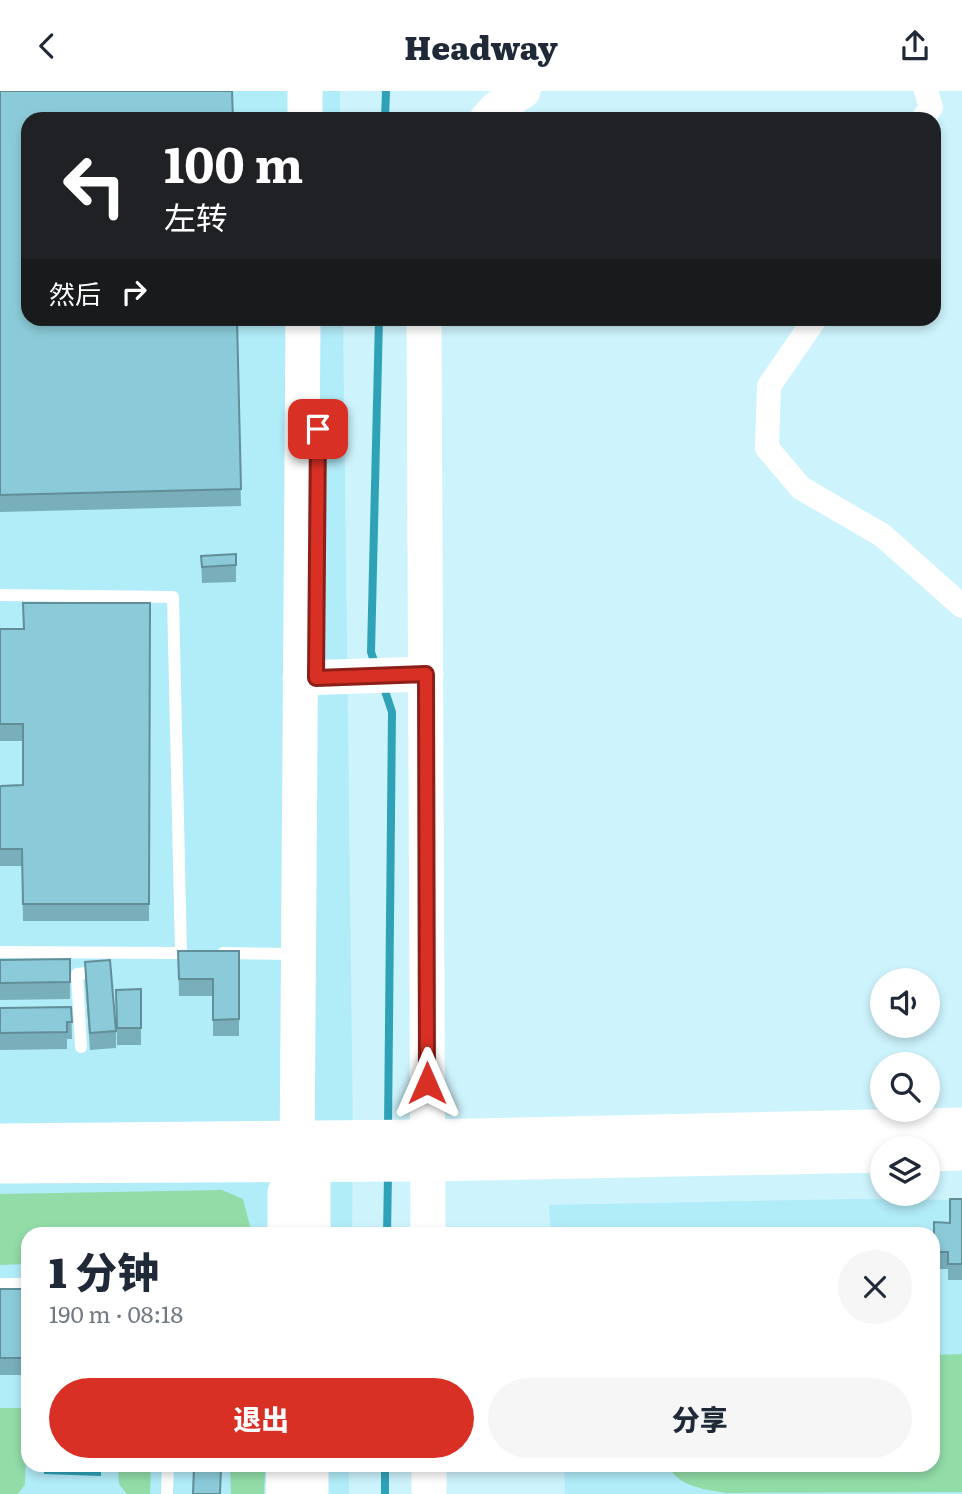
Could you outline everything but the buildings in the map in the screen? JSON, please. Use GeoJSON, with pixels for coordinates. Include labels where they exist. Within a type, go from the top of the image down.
{"type":"FeatureCollection","features":[{"type":"Feature","properties":{"kind":"street"},"geometry":{"type":"LineString","coordinates":[[305,91],[305,112]]}},
{"type":"Feature","properties":{"kind":"street"},"geometry":{"type":"LineString","coordinates":[[320,91],[320,112]]}},
{"type":"Feature","properties":{"kind":"street"},"geometry":{"type":"LineString","coordinates":[[493,112],[523,91]]}},
{"type":"Feature","properties":{"kind":"street"},"geometry":{"type":"LineString","coordinates":[[926,91],[930,107],[927,112]]}},
{"type":"Feature","properties":{"kind":"street"},"geometry":{"type":"LineString","coordinates":[[303,326],[320,678],[298,954],[305,1152],[312,1227]]}},
{"type":"Feature","properties":{"kind":"street"},"geometry":{"type":"LineString","coordinates":[[285,1227],[285,1192],[305,1152],[320,678],[318,326]]}},
{"type":"Feature","properties":{"kind":"street"},"geometry":{"type":"LineString","coordinates":[[424,326],[413,675],[428,1227]]}},
{"type":"Feature","properties":{"kind":"street"},"geometry":{"type":"LineString","coordinates":[[810,326],[769,386],[766,448],[801,488],[881,535],[962,606]]}},
{"type":"Feature","properties":{"kind":"street"},"geometry":{"type":"LineString","coordinates":[[320,678],[413,675]]}},
{"type":"Feature","properties":{"kind":"street"},"geometry":{"type":"LineString","coordinates":[[427,1150],[962,1125]]}},
{"type":"Feature","properties":{"kind":"street"},"geometry":{"type":"LineString","coordinates":[[0,1141],[305,1152]]}},
{"type":"Feature","properties":{"kind":"street"},"geometry":{"type":"LineString","coordinates":[[0,1166],[353,1151],[870,1154]]}},
{"type":"Feature","properties":{"kind":"street"},"geometry":{"type":"LineString","coordinates":[[940,1154],[962,1153]]}},
{"type":"Feature","properties":{"kind":"street"},"geometry":{"type":"LineString","coordinates":[[284,1472],[284,1494]]}},
{"type":"Feature","properties":{"kind":"street"},"geometry":{"type":"LineString","coordinates":[[311,1494],[312,1472]]}},
{"type":"Feature","properties":{"kind":"street"},"geometry":{"type":"LineString","coordinates":[[429,1472],[429,1494]]}},
{"type":"Feature","properties":{"kind":"lane"},"geometry":{"type":"LineString","coordinates":[[0,595],[173,597],[194,953]]}},
{"type":"Feature","properties":{"kind":"lane"},"geometry":{"type":"LineString","coordinates":[[0,952],[298,954]]}},
{"type":"Feature","properties":{"kind":"lane"},"geometry":{"type":"LineString","coordinates":[[81,1047],[72,1014],[77,974],[103,971]]}},
{"type":"Feature","properties":{"kind":"lane"},"geometry":{"type":"LineString","coordinates":[[0,1284],[21,1284]]}},
{"type":"Feature","properties":{"kind":"lane"},"geometry":{"type":"LineString","coordinates":[[167,1494],[168,1472]]}},
{"type":"Feature","properties":{"kind":"shaded area"},"geometry":{"type":"Polygon","coordinates":[[[0,91],[340,91],[340,112],[21,112],[21,326],[343,326],[353,1138],[352,1227],[21,1227],[21,1472],[349,1472],[349,1494],[0,1494],[0,91]]]}},
{"type":"Feature","properties":{"kind":"shaded area"},"geometry":{"type":"Polygon","coordinates":[[[854,1199],[870,1199],[870,1206],[940,1206],[940,1200],[962,1200],[962,1494],[565,1494],[564,1472],[940,1472],[940,1227],[551,1227],[549,1205],[854,1199]]]}},
{"type":"Feature","properties":{"kind":"shaded area"},"geometry":{"type":"Polygon","coordinates":[[[101,1472],[101,1476],[44,1474],[101,1472]]]}},
{"type":"Feature","properties":{"kind":"green space"},"geometry":{"type":"Polygon","coordinates":[[[222,1190],[243,1199],[250,1227],[21,1227],[21,1264],[0,1265],[0,1194],[222,1190]]]}},
{"type":"Feature","properties":{"kind":"green space"},"geometry":{"type":"Polygon","coordinates":[[[962,1354],[962,1492],[726,1493],[685,1482],[672,1472],[940,1472],[940,1355],[962,1354]]]}},
{"type":"Feature","properties":{"kind":"green space"},"geometry":{"type":"Polygon","coordinates":[[[0,1408],[21,1408],[21,1472],[25,1472],[25,1484],[18,1494],[0,1494],[0,1408]]]}},
{"type":"Feature","properties":{"kind":"green space"},"geometry":{"type":"Polygon","coordinates":[[[118,1472],[151,1472],[150,1494],[127,1494],[119,1484],[118,1472]]]}},
{"type":"Feature","properties":{"kind":"green space"},"geometry":{"type":"Polygon","coordinates":[[[230,1472],[265,1472],[264,1494],[231,1494],[230,1472]]]}},
{"type":"Feature","properties":{"kind":"waterway"},"geometry":{"type":"LineString","coordinates":[[385,112],[386,91]]}},
{"type":"Feature","properties":{"kind":"waterway"},"geometry":{"type":"LineString","coordinates":[[376,667],[371,652],[379,326]]}},
{"type":"Feature","properties":{"kind":"waterway"},"geometry":{"type":"LineString","coordinates":[[383,685],[392,712],[388,1129]]}},
{"type":"Feature","properties":{"kind":"waterway"},"geometry":{"type":"LineString","coordinates":[[387,1227],[388,1174]]}},
{"type":"Feature","properties":{"kind":"waterway"},"geometry":{"type":"LineString","coordinates":[[385,1472],[385,1494]]}},
{"type":"Feature","properties":{"kind":"route"},"geometry":{"type":"LineString","coordinates":[[318,429],[316,678],[426,674],[427,1083]]}}]}
